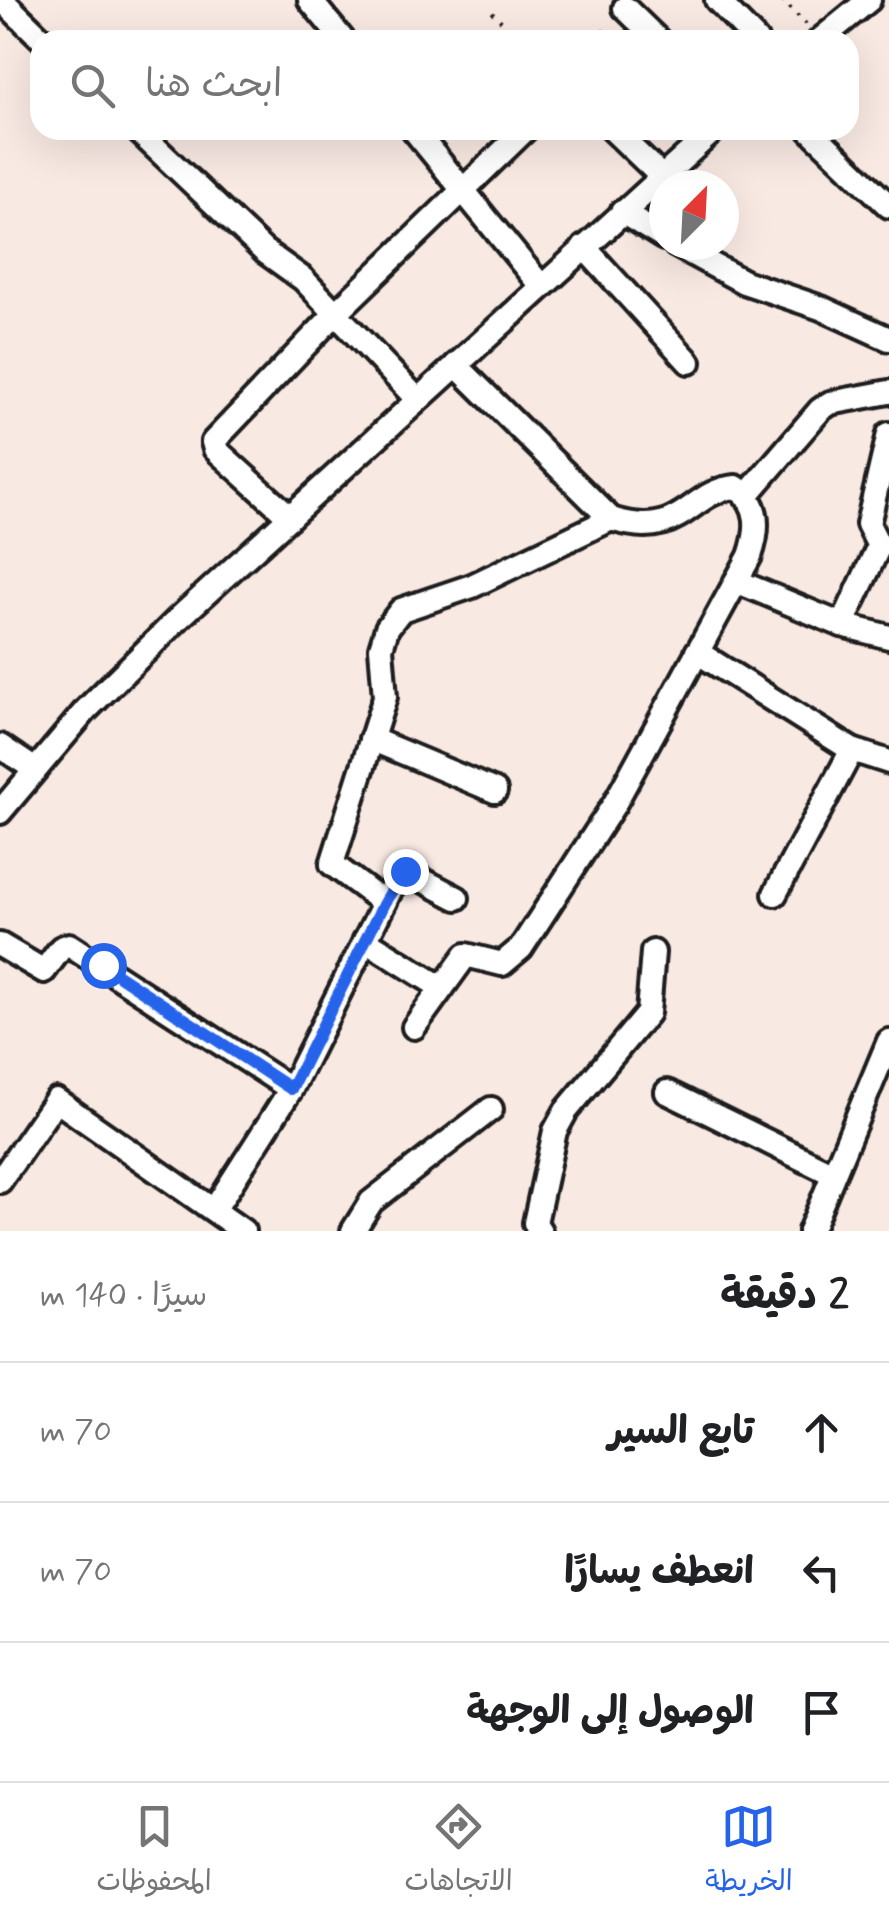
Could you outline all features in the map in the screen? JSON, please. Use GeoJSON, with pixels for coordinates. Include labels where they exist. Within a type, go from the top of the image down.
{"type":"FeatureCollection","features":[{"type":"Feature","properties":{"kind":"street"},"geometry":{"type":"LineString","coordinates":[[2,0],[33,30]]}},
{"type":"Feature","properties":{"kind":"street"},"geometry":{"type":"LineString","coordinates":[[310,0],[336,30]]}},
{"type":"Feature","properties":{"kind":"street"},"geometry":{"type":"LineString","coordinates":[[717,0],[746,30]]}},
{"type":"Feature","properties":{"kind":"street"},"geometry":{"type":"LineString","coordinates":[[832,30],[869,0]]}},
{"type":"Feature","properties":{"kind":"street"},"geometry":{"type":"LineString","coordinates":[[625,8],[648,30]]}},
{"type":"Feature","properties":{"kind":"street"},"geometry":{"type":"LineString","coordinates":[[148,140],[336,313],[417,399]]}},
{"type":"Feature","properties":{"kind":"street"},"geometry":{"type":"LineString","coordinates":[[422,140],[542,286]]}},
{"type":"Feature","properties":{"kind":"street"},"geometry":{"type":"LineString","coordinates":[[290,516],[215,450],[214,442],[336,313],[514,140]]}},
{"type":"Feature","properties":{"kind":"street"},"geometry":{"type":"LineString","coordinates":[[623,140],[655,170]]}},
{"type":"Feature","properties":{"kind":"street"},"geometry":{"type":"LineString","coordinates":[[670,170],[703,140]]}},
{"type":"Feature","properties":{"kind":"street"},"geometry":{"type":"LineString","coordinates":[[820,140],[889,206]]}},
{"type":"Feature","properties":{"kind":"street"},"geometry":{"type":"LineString","coordinates":[[0,812],[34,769],[140,655],[649,188]]}},
{"type":"Feature","properties":{"kind":"street"},"geometry":{"type":"LineString","coordinates":[[622,212],[649,229]]}},
{"type":"Feature","properties":{"kind":"street"},"geometry":{"type":"LineString","coordinates":[[584,247],[689,362]]}},
{"type":"Feature","properties":{"kind":"street"},"geometry":{"type":"LineString","coordinates":[[704,260],[744,282],[821,308],[889,338]]}},
{"type":"Feature","properties":{"kind":"street"},"geometry":{"type":"LineString","coordinates":[[456,364],[611,519],[640,526],[660,524],[683,516],[728,488],[747,495]]}},
{"type":"Feature","properties":{"kind":"street"},"geometry":{"type":"LineString","coordinates":[[747,495],[820,410],[830,403],[889,392]]}},
{"type":"Feature","properties":{"kind":"street"},"geometry":{"type":"LineString","coordinates":[[842,625],[879,546],[868,524],[889,434]]}},
{"type":"Feature","properties":{"kind":"street"},"geometry":{"type":"LineString","coordinates":[[414,1027],[469,953],[492,965],[502,964],[521,948],[615,803],[750,556],[758,526],[747,495]]}},
{"type":"Feature","properties":{"kind":"street"},"geometry":{"type":"LineString","coordinates":[[384,903],[332,864],[385,697],[381,648],[387,628],[401,610],[472,586],[611,519]]}},
{"type":"Feature","properties":{"kind":"street"},"geometry":{"type":"LineString","coordinates":[[736,581],[842,625],[889,636]]}},
{"type":"Feature","properties":{"kind":"street"},"geometry":{"type":"LineString","coordinates":[[698,652],[852,750],[889,762]]}},
{"type":"Feature","properties":{"kind":"street"},"geometry":{"type":"LineString","coordinates":[[371,739],[495,791]]}},
{"type":"Feature","properties":{"kind":"street"},"geometry":{"type":"LineString","coordinates":[[0,746],[34,769]]}},
{"type":"Feature","properties":{"kind":"street"},"geometry":{"type":"LineString","coordinates":[[775,894],[852,750]]}},
{"type":"Feature","properties":{"kind":"street"},"geometry":{"type":"LineString","coordinates":[[214,1210],[291,1089],[384,903],[405,871],[458,898]]}},
{"type":"Feature","properties":{"kind":"street"},"geometry":{"type":"LineString","coordinates":[[365,940],[442,988]]}},
{"type":"Feature","properties":{"kind":"street"},"geometry":{"type":"LineString","coordinates":[[0,944],[44,971],[69,945],[291,1089]]}},
{"type":"Feature","properties":{"kind":"street"},"geometry":{"type":"LineString","coordinates":[[540,1231],[534,1224],[555,1132],[566,1111],[648,1013],[653,952]]}},
{"type":"Feature","properties":{"kind":"street"},"geometry":{"type":"LineString","coordinates":[[815,1229],[833,1174],[889,1041]]}},
{"type":"Feature","properties":{"kind":"street"},"geometry":{"type":"LineString","coordinates":[[667,1092],[833,1174]]}},
{"type":"Feature","properties":{"kind":"street"},"geometry":{"type":"LineString","coordinates":[[0,1181],[48,1104],[56,1100],[243,1231]]}},
{"type":"Feature","properties":{"kind":"street"},"geometry":{"type":"LineString","coordinates":[[353,1231],[372,1202],[491,1109]]}},
{"type":"Feature","properties":{"kind":"path"},"geometry":{"type":"LineString","coordinates":[[782,0],[810,30]]}},
{"type":"Feature","properties":{"kind":"path"},"geometry":{"type":"LineString","coordinates":[[492,12],[510,30]]}},
{"type":"Feature","properties":{"kind":"route"},"geometry":{"type":"LineString","coordinates":[[103,965],[291,1089],[398,875],[405,871]]}}]}
